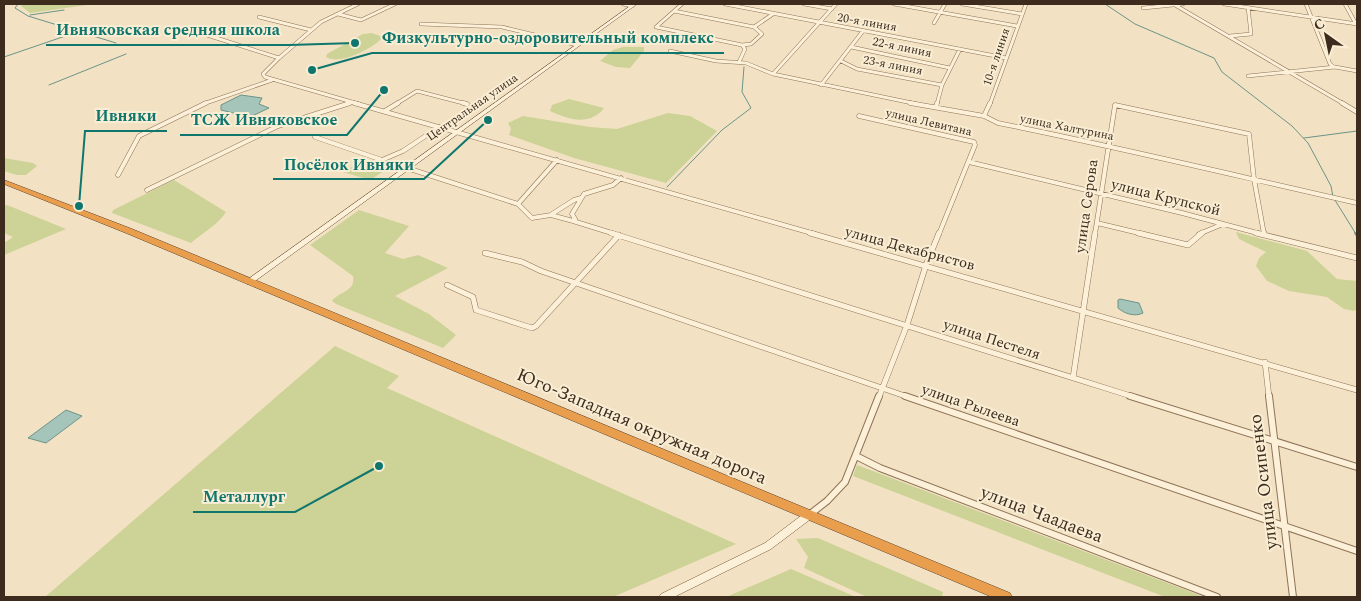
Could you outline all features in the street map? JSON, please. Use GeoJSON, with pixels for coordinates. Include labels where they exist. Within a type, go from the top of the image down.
{"type":"FeatureCollection","features":[{"type":"Feature","properties":{"kind":"highway"},"geometry":{"type":"LineString","coordinates":[[4,182],[129,231],[249,282]]}},
{"type":"Feature","properties":{"kind":"highway","name":"Юго-Западная окружная дорога"},"geometry":{"type":"LineString","coordinates":[[249,282],[1006,597]]}},
{"type":"Feature","properties":{"kind":"street"},"geometry":{"type":"LineString","coordinates":[[347,4],[351,7]]}},
{"type":"Feature","properties":{"kind":"street"},"geometry":{"type":"LineString","coordinates":[[272,80],[265,78],[263,74],[279,58],[311,30],[358,4]]}},
{"type":"Feature","properties":{"kind":"street"},"geometry":{"type":"LineString","coordinates":[[337,14],[361,20],[395,4]]}},
{"type":"Feature","properties":{"kind":"street"},"geometry":{"type":"LineString","coordinates":[[623,4],[634,5]]}},
{"type":"Feature","properties":{"kind":"street"},"geometry":{"type":"LineString","coordinates":[[674,11],[754,28],[762,34],[751,44],[742,45],[656,27],[674,11],[682,4]]}},
{"type":"Feature","properties":{"kind":"street","name":"20-я линия"},"geometry":{"type":"LineString","coordinates":[[725,4],[1006,58]]}},
{"type":"Feature","properties":{"kind":"street"},"geometry":{"type":"LineString","coordinates":[[804,4],[832,9]]}},
{"type":"Feature","properties":{"kind":"street"},"geometry":{"type":"LineString","coordinates":[[775,73],[836,4]]}},
{"type":"Feature","properties":{"kind":"street"},"geometry":{"type":"LineString","coordinates":[[894,4],[1017,26]]}},
{"type":"Feature","properties":{"kind":"street"},"geometry":{"type":"LineString","coordinates":[[934,23],[945,4]]}},
{"type":"Feature","properties":{"kind":"street"},"geometry":{"type":"LineString","coordinates":[[962,4],[1022,14]]}},
{"type":"Feature","properties":{"kind":"street","name":"10-я линия"},"geometry":{"type":"LineString","coordinates":[[984,116],[1026,4]]}},
{"type":"Feature","properties":{"kind":"street"},"geometry":{"type":"LineString","coordinates":[[1143,8],[1183,4]]}},
{"type":"Feature","properties":{"kind":"street"},"geometry":{"type":"LineString","coordinates":[[1224,4],[1357,24]]}},
{"type":"Feature","properties":{"kind":"street"},"geometry":{"type":"LineString","coordinates":[[1306,4],[1330,64],[1335,67]]}},
{"type":"Feature","properties":{"kind":"street"},"geometry":{"type":"LineString","coordinates":[[1346,4],[1357,24]]}},
{"type":"Feature","properties":{"kind":"street","name":"Центральная улица"},"geometry":{"type":"LineString","coordinates":[[249,282],[634,5]]}},
{"type":"Feature","properties":{"kind":"street"},"geometry":{"type":"LineString","coordinates":[[1175,5],[1357,112]]}},
{"type":"Feature","properties":{"kind":"street"},"geometry":{"type":"LineString","coordinates":[[1230,36],[1251,34],[1248,7]]}},
{"type":"Feature","properties":{"kind":"street"},"geometry":{"type":"LineString","coordinates":[[754,28],[773,14]]}},
{"type":"Feature","properties":{"kind":"street"},"geometry":{"type":"LineString","coordinates":[[259,17],[311,30]]}},
{"type":"Feature","properties":{"kind":"street"},"geometry":{"type":"LineString","coordinates":[[421,24],[502,26],[577,45]]}},
{"type":"Feature","properties":{"kind":"street"},"geometry":{"type":"LineString","coordinates":[[821,85],[863,31]]}},
{"type":"Feature","properties":{"kind":"street"},"geometry":{"type":"LineString","coordinates":[[207,35],[279,58]]}},
{"type":"Feature","properties":{"kind":"street"},"geometry":{"type":"LineString","coordinates":[[739,62],[744,49],[742,45]]}},
{"type":"Feature","properties":{"kind":"street","name":"22-я линия"},"geometry":{"type":"LineString","coordinates":[[851,47],[950,68]]}},
{"type":"Feature","properties":{"kind":"street"},"geometry":{"type":"LineString","coordinates":[[936,107],[942,85],[960,49]]}},
{"type":"Feature","properties":{"kind":"street","name":"улица Халтурина"},"geometry":{"type":"LineString","coordinates":[[670,51],[716,61],[739,62],[821,85],[984,116],[998,123],[1108,145],[1357,203]]}},
{"type":"Feature","properties":{"kind":"street","name":"23-я линия"},"geometry":{"type":"LineString","coordinates":[[841,60],[857,68],[942,85]]}},
{"type":"Feature","properties":{"kind":"street"},"geometry":{"type":"LineString","coordinates":[[1248,76],[1335,67],[1357,71]]}},
{"type":"Feature","properties":{"kind":"street"},"geometry":{"type":"LineString","coordinates":[[118,175],[139,136],[203,104],[272,80]]}},
{"type":"Feature","properties":{"kind":"street","name":"улица Декабристов"},"geometry":{"type":"LineString","coordinates":[[272,80],[1085,310],[1357,390]]}},
{"type":"Feature","properties":{"kind":"street"},"geometry":{"type":"LineString","coordinates":[[384,111],[417,91],[466,104]]}},
{"type":"Feature","properties":{"kind":"street"},"geometry":{"type":"LineString","coordinates":[[147,190],[272,129],[353,102]]}},
{"type":"Feature","properties":{"kind":"street","name":"улица Серова"},"geometry":{"type":"LineString","coordinates":[[1073,378],[1085,310],[1096,222],[1115,105],[1249,134],[1254,179]]}},
{"type":"Feature","properties":{"kind":"street","name":"улица Левитана"},"geometry":{"type":"LineString","coordinates":[[859,116],[974,142],[975,145],[969,162]]}},
{"type":"Feature","properties":{"kind":"street"},"geometry":{"type":"LineString","coordinates":[[315,137],[382,160],[403,151],[439,127]]}},
{"type":"Feature","properties":{"kind":"street"},"geometry":{"type":"LineString","coordinates":[[407,168],[518,204],[558,160]]}},
{"type":"Feature","properties":{"kind":"street"},"geometry":{"type":"LineString","coordinates":[[664,597],[768,546],[827,501],[845,482],[907,325],[926,265],[969,162]]}},
{"type":"Feature","properties":{"kind":"street","name":"улица Крупской"},"geometry":{"type":"LineString","coordinates":[[969,162],[1357,258]]}},
{"type":"Feature","properties":{"kind":"street"},"geometry":{"type":"LineString","coordinates":[[573,221],[575,218],[572,214],[584,194],[612,185],[621,178]]}},
{"type":"Feature","properties":{"kind":"street"},"geometry":{"type":"LineString","coordinates":[[1254,179],[1264,235]]}},
{"type":"Feature","properties":{"kind":"street"},"geometry":{"type":"LineString","coordinates":[[551,215],[574,200],[581,198]]}},
{"type":"Feature","properties":{"kind":"street","name":"улица Пестеля"},"geometry":{"type":"LineString","coordinates":[[518,204],[532,218],[551,215],[573,221],[1357,467]]}},
{"type":"Feature","properties":{"kind":"street"},"geometry":{"type":"LineString","coordinates":[[1096,222],[1188,245],[1199,234],[1223,224]]}},
{"type":"Feature","properties":{"kind":"street"},"geometry":{"type":"LineString","coordinates":[[447,285],[473,297],[476,310],[532,328],[619,235]]}},
{"type":"Feature","properties":{"kind":"street","name":"улица Рылеева"},"geometry":{"type":"LineString","coordinates":[[485,253],[500,255],[522,262],[541,271],[1357,551]]}},
{"type":"Feature","properties":{"kind":"street","name":"улица Осипенко"},"geometry":{"type":"LineString","coordinates":[[1265,362],[1283,526],[1293,597]]}},
{"type":"Feature","properties":{"kind":"street","name":"улица Чаадаева"},"geometry":{"type":"LineString","coordinates":[[856,456],[880,468],[1217,597]]}},
{"type":"Feature","properties":{"kind":"green space"},"geometry":{"type":"Polygon","coordinates":[[[23,4],[94,4],[30,13],[21,6],[23,4]]]}},
{"type":"Feature","properties":{"kind":"green space"},"geometry":{"type":"Polygon","coordinates":[[[372,33],[383,37],[364,51],[347,58],[332,59],[326,57],[327,54],[363,34],[372,33]]]}},
{"type":"Feature","properties":{"kind":"green space"},"geometry":{"type":"Polygon","coordinates":[[[623,47],[644,47],[644,51],[630,68],[616,67],[600,61],[613,50],[623,47]]]}},
{"type":"Feature","properties":{"kind":"green space"},"geometry":{"type":"Polygon","coordinates":[[[569,99],[604,108],[592,117],[579,120],[564,117],[550,111],[552,105],[569,99]]]}},
{"type":"Feature","properties":{"kind":"green space"},"geometry":{"type":"Polygon","coordinates":[[[668,113],[690,116],[717,131],[666,183],[574,158],[509,135],[511,129],[508,123],[523,116],[590,127],[617,129],[668,113]]]}},
{"type":"Feature","properties":{"kind":"green space"},"geometry":{"type":"Polygon","coordinates":[[[4,158],[33,163],[37,166],[26,175],[17,175],[4,171],[4,158]]]}},
{"type":"Feature","properties":{"kind":"green space"},"geometry":{"type":"Polygon","coordinates":[[[359,163],[384,171],[370,180],[343,172],[359,163]]]}},
{"type":"Feature","properties":{"kind":"green space"},"geometry":{"type":"Polygon","coordinates":[[[174,180],[226,212],[215,224],[191,243],[112,213],[113,210],[174,180]]]}},
{"type":"Feature","properties":{"kind":"green space"},"geometry":{"type":"Polygon","coordinates":[[[7,205],[66,229],[4,255],[4,243],[13,237],[4,233],[4,206],[7,205]]]}},
{"type":"Feature","properties":{"kind":"green space"},"geometry":{"type":"Polygon","coordinates":[[[359,210],[409,226],[385,253],[403,259],[418,255],[448,268],[395,296],[429,314],[456,335],[443,348],[332,301],[350,288],[353,276],[310,245],[359,210]]]}},
{"type":"Feature","properties":{"kind":"green space"},"geometry":{"type":"Polygon","coordinates":[[[1236,232],[1307,251],[1337,279],[1357,281],[1357,309],[1354,311],[1344,309],[1327,297],[1289,291],[1267,281],[1256,266],[1259,258],[1266,252],[1239,239],[1236,232]]]}},
{"type":"Feature","properties":{"kind":"green space"},"geometry":{"type":"Polygon","coordinates":[[[335,346],[399,376],[387,388],[736,544],[613,597],[45,597],[335,346]]]}},
{"type":"Feature","properties":{"kind":"green space"},"geometry":{"type":"Polygon","coordinates":[[[857,465],[1204,597],[1165,597],[853,476],[857,465]]]}},
{"type":"Feature","properties":{"kind":"green space"},"geometry":{"type":"Polygon","coordinates":[[[818,538],[943,592],[942,597],[867,597],[804,568],[808,557],[796,539],[818,538]]]}},
{"type":"Feature","properties":{"kind":"green space"},"geometry":{"type":"Polygon","coordinates":[[[791,569],[856,597],[726,597],[791,569]]]}},
{"type":"Feature","properties":{"kind":"water"},"geometry":{"type":"Polygon","coordinates":[[[241,95],[262,98],[259,104],[269,108],[250,117],[221,110],[221,105],[241,95]]]}},
{"type":"Feature","properties":{"kind":"water"},"geometry":{"type":"Polygon","coordinates":[[[1118,300],[1139,303],[1143,313],[1133,315],[1121,310],[1118,308],[1118,300]]]}},
{"type":"Feature","properties":{"kind":"water"},"geometry":{"type":"Polygon","coordinates":[[[66,410],[82,416],[46,443],[28,438],[66,410]]]}},
{"type":"Feature","properties":{"kind":"waterway"},"geometry":{"type":"LineString","coordinates":[[18,4],[15,8],[28,16],[116,43]]}},
{"type":"Feature","properties":{"kind":"waterway"},"geometry":{"type":"LineString","coordinates":[[1105,4],[1135,24],[1214,58],[1222,72],[1292,126],[1308,143],[1331,186],[1333,197],[1356,234]]}},
{"type":"Feature","properties":{"kind":"waterway"},"geometry":{"type":"LineString","coordinates":[[30,15],[64,10]]}},
{"type":"Feature","properties":{"kind":"waterway"},"geometry":{"type":"LineString","coordinates":[[4,57],[77,32]]}},
{"type":"Feature","properties":{"kind":"waterway"},"geometry":{"type":"LineString","coordinates":[[49,85],[126,54]]}},
{"type":"Feature","properties":{"kind":"waterway"},"geometry":{"type":"LineString","coordinates":[[667,187],[722,130],[751,108],[742,92],[744,67]]}},
{"type":"Feature","properties":{"kind":"waterway"},"geometry":{"type":"LineString","coordinates":[[1304,138],[1357,131]]}},
{"type":"Feature","properties":{"kind":"place","name":"Ивняковская средняя школа"},"geometry":{"type":"Point","coordinates":[355,43]}},
{"type":"Feature","properties":{"kind":"place","name":"Физкультурно-оздоровительный комплекс"},"geometry":{"type":"Point","coordinates":[312,70]}},
{"type":"Feature","properties":{"kind":"place","name":"ТСЖ Ивняковское"},"geometry":{"type":"Point","coordinates":[384,90]}},
{"type":"Feature","properties":{"kind":"place","name":"Посёлок Ивняки"},"geometry":{"type":"Point","coordinates":[488,120]}},
{"type":"Feature","properties":{"kind":"place","name":"Ивняки"},"geometry":{"type":"Point","coordinates":[79,206]}},
{"type":"Feature","properties":{"kind":"place","name":"Металлург"},"geometry":{"type":"Point","coordinates":[379,466]}}]}
